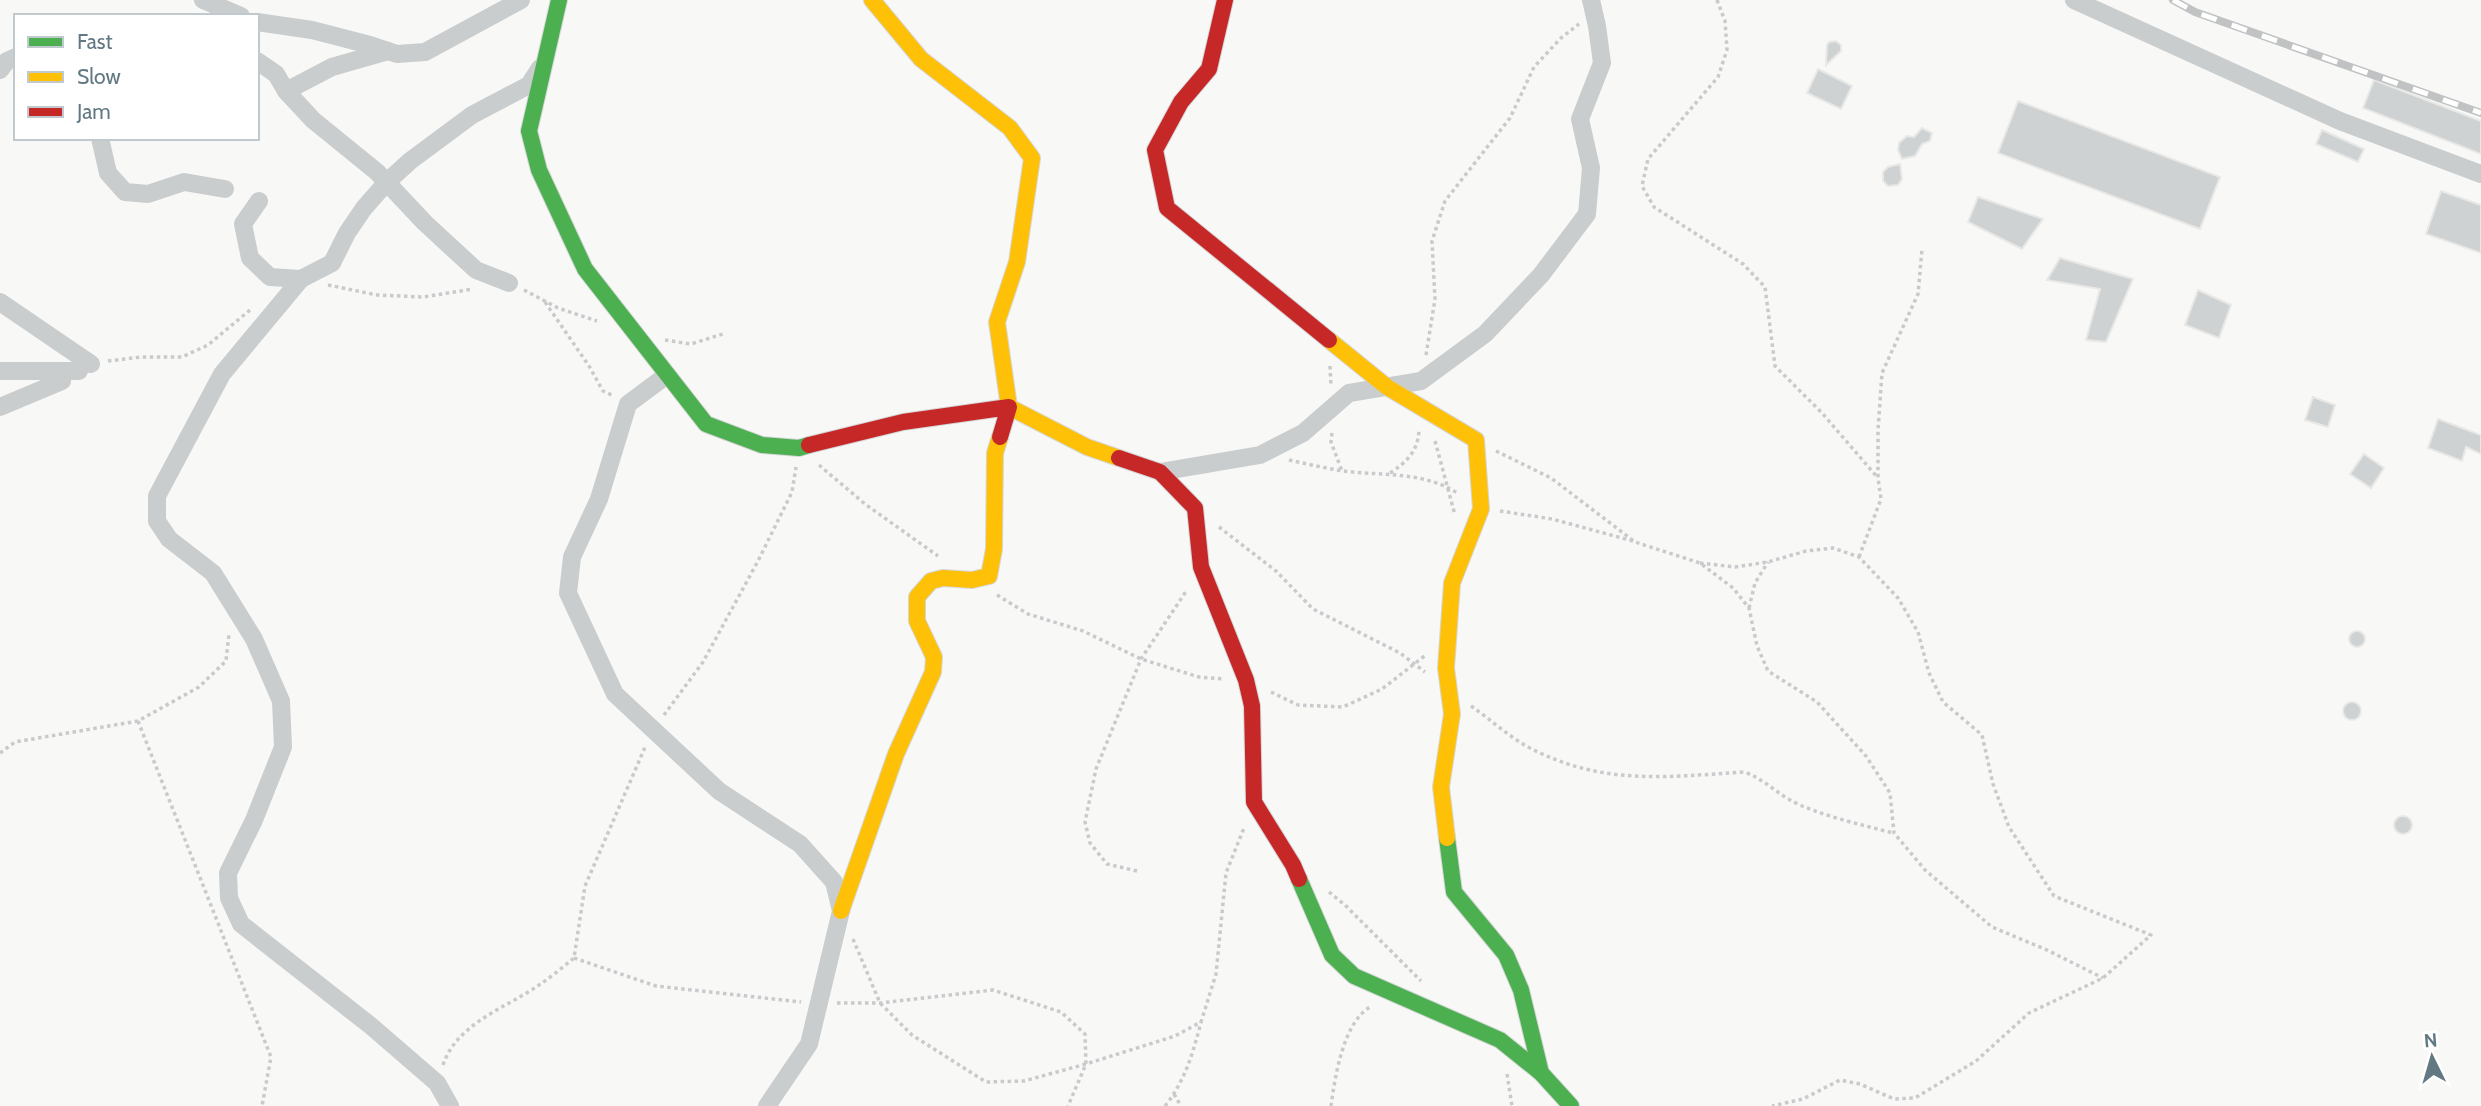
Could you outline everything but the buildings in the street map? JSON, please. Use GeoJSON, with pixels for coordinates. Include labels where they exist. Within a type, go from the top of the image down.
{"type":"FeatureCollection","features":[{"type":"Feature","properties":{"kind":"street"},"geometry":{"type":"LineString","coordinates":[[203,0],[236,14]]}},
{"type":"Feature","properties":{"kind":"street"},"geometry":{"type":"LineString","coordinates":[[259,22],[312,30],[397,54],[425,52],[521,0]]}},
{"type":"Feature","properties":{"kind":"street"},"geometry":{"type":"LineString","coordinates":[[559,0],[529,131],[539,170],[585,269],[706,424],[762,445],[799,448],[903,422],[1010,407],[1087,447],[1160,472],[1195,508],[1201,567],[1246,680],[1252,706],[1254,802],[1293,865],[1332,955],[1354,976],[1500,1040],[1541,1073],[1571,1106]]}},
{"type":"Feature","properties":{"kind":"street"},"geometry":{"type":"LineString","coordinates":[[767,1106],[809,1044],[841,911],[896,754],[933,672],[934,657],[917,621],[917,597],[931,581],[943,578],[972,580],[989,576],[994,549],[995,453],[1010,407],[998,322],[1017,261],[1032,158],[1010,128],[921,59],[872,0]]}},
{"type":"Feature","properties":{"kind":"street"},"geometry":{"type":"LineString","coordinates":[[1225,0],[1209,69],[1181,102],[1155,150],[1167,208],[1387,387],[1476,440],[1481,509],[1452,583],[1446,668],[1451,714],[1441,787],[1454,892],[1506,955],[1521,990],[1541,1073]]}},
{"type":"Feature","properties":{"kind":"street"},"geometry":{"type":"LineString","coordinates":[[2074,0],[2340,121],[2481,174]]}},
{"type":"Feature","properties":{"kind":"street"},"geometry":{"type":"LineString","coordinates":[[1160,472],[1260,455],[1303,433],[1349,393],[1421,381],[1485,334],[1541,275],[1587,214],[1591,168],[1580,119],[1602,63],[1592,7]]}},
{"type":"Feature","properties":{"kind":"street"},"geometry":{"type":"LineString","coordinates":[[286,91],[332,67],[388,51]]}},
{"type":"Feature","properties":{"kind":"street"},"geometry":{"type":"LineString","coordinates":[[450,1106],[437,1083],[371,1026],[241,924],[229,898],[228,873],[254,820],[282,747],[281,701],[254,639],[213,573],[169,539],[157,522],[158,496],[222,374],[301,279],[332,263],[347,233],[387,182],[410,161],[472,115],[529,85],[547,56]]}},
{"type":"Feature","properties":{"kind":"street"},"geometry":{"type":"LineString","coordinates":[[0,70],[7,61],[14,58]]}},
{"type":"Feature","properties":{"kind":"street"},"geometry":{"type":"LineString","coordinates":[[259,62],[276,74],[286,91],[313,121],[377,172],[425,223],[475,270],[509,283]]}},
{"type":"Feature","properties":{"kind":"street"},"geometry":{"type":"LineString","coordinates":[[100,140],[107,173],[125,192],[148,194],[184,181],[225,189]]}},
{"type":"Feature","properties":{"kind":"street"},"geometry":{"type":"LineString","coordinates":[[259,201],[243,224],[250,258],[270,277],[301,279]]}},
{"type":"Feature","properties":{"kind":"street"},"geometry":{"type":"LineString","coordinates":[[0,302],[85,367],[0,370]]}},
{"type":"Feature","properties":{"kind":"street"},"geometry":{"type":"LineString","coordinates":[[667,375],[628,404],[599,499],[572,557],[568,593],[615,694],[719,791],[800,844],[834,882],[841,911]]}},
{"type":"Feature","properties":{"kind":"street"},"geometry":{"type":"LineString","coordinates":[[0,407],[62,381]]}},
{"type":"Feature","properties":{"kind":"path"},"geometry":{"type":"LineString","coordinates":[[1717,0],[1725,21],[1727,50],[1718,77],[1648,159],[1642,186],[1654,207],[1743,264],[1765,287],[1775,366],[1822,413],[1878,478]]}},
{"type":"Feature","properties":{"kind":"path"},"geometry":{"type":"LineString","coordinates":[[1421,381],[1435,299],[1432,241],[1445,201],[1510,118],[1534,67],[1592,7]]}},
{"type":"Feature","properties":{"kind":"path"},"geometry":{"type":"LineString","coordinates":[[1859,557],[1881,499],[1878,430],[1882,373],[1918,294],[1922,250]]}},
{"type":"Feature","properties":{"kind":"path"},"geometry":{"type":"LineString","coordinates":[[542,299],[589,366],[603,391],[628,404]]}},
{"type":"Feature","properties":{"kind":"path"},"geometry":{"type":"LineString","coordinates":[[1388,474],[1404,464],[1416,448],[1419,433],[1416,415],[1407,399]]}},
{"type":"Feature","properties":{"kind":"path"},"geometry":{"type":"LineString","coordinates":[[1427,411],[1465,551]]}},
{"type":"Feature","properties":{"kind":"path"},"geometry":{"type":"LineString","coordinates":[[1476,440],[1551,478],[1635,542]]}},
{"type":"Feature","properties":{"kind":"path"},"geometry":{"type":"LineString","coordinates":[[799,448],[865,504],[940,557]]}},
{"type":"Feature","properties":{"kind":"path"},"geometry":{"type":"LineString","coordinates":[[437,1083],[446,1057],[466,1030],[539,985],[574,958],[585,886],[653,729],[703,662],[758,561],[792,492],[799,448]]}},
{"type":"Feature","properties":{"kind":"path"},"geometry":{"type":"LineString","coordinates":[[1260,455],[1342,471],[1418,477],[1447,486],[1481,509],[1552,519],[1700,563],[1735,567],[1768,562],[1806,551],[1833,548],[1859,557],[1898,598],[1918,632],[1929,673],[1943,702],[1982,735],[1993,784],[2009,827],[2054,896],[2151,935],[2103,978],[2029,1013],[1976,1061],[1915,1098],[1894,1099],[1860,1084],[1840,1080],[1803,1099],[1772,1106]]}},
{"type":"Feature","properties":{"kind":"path"},"geometry":{"type":"LineString","coordinates":[[1195,508],[1276,571],[1313,609],[1400,653],[1527,747],[1588,771],[1643,778],[1744,772],[1759,777],[1791,800],[1894,834],[1925,870],[1992,927],[2103,978]]}},
{"type":"Feature","properties":{"kind":"path"},"geometry":{"type":"LineString","coordinates":[[1768,562],[1755,583],[1749,608],[1757,646],[1768,671],[1817,702],[1866,756],[1890,793],[1894,834]]}},
{"type":"Feature","properties":{"kind":"path"},"geometry":{"type":"LineString","coordinates":[[1700,563],[1733,588],[1749,608]]}},
{"type":"Feature","properties":{"kind":"path"},"geometry":{"type":"LineString","coordinates":[[1137,871],[1107,864],[1090,843],[1085,822],[1097,769],[1141,659],[1201,567]]}},
{"type":"Feature","properties":{"kind":"path"},"geometry":{"type":"LineString","coordinates":[[0,753],[15,742],[138,721],[199,687],[226,661],[232,604]]}},
{"type":"Feature","properties":{"kind":"path"},"geometry":{"type":"LineString","coordinates":[[138,721],[271,1057],[262,1106]]}},
{"type":"Feature","properties":{"kind":"path"},"geometry":{"type":"LineString","coordinates":[[1165,1106],[1189,1066],[1216,974],[1226,873],[1254,802]]}},
{"type":"Feature","properties":{"kind":"path"},"geometry":{"type":"LineString","coordinates":[[841,911],[880,1003],[912,1035],[986,1082],[1024,1081],[1086,1064],[1175,1036],[1201,1022]]}},
{"type":"Feature","properties":{"kind":"path"},"geometry":{"type":"LineString","coordinates":[[574,958],[656,986],[819,1003],[880,1003],[993,990],[1060,1012],[1085,1034],[1086,1064],[1068,1106]]}},
{"type":"Feature","properties":{"kind":"path"},"geometry":{"type":"LineString","coordinates":[[1331,1106],[1345,1041],[1361,1012],[1392,993]]}},
{"type":"Feature","properties":{"kind":"path"},"geometry":{"type":"LineString","coordinates":[[1174,1094],[1181,1106]]}},
{"type":"Feature","properties":{"kind":"railway"},"geometry":{"type":"LineString","coordinates":[[2173,0],[2195,12],[2481,113]]}},
{"type":"Feature","properties":{"kind":"traffic: fast"},"geometry":{"type":"LineString","coordinates":[[559,0],[529,131],[539,170],[585,269],[706,424],[762,445],[799,448],[809,445]]}},
{"type":"Feature","properties":{"kind":"traffic: fast"},"geometry":{"type":"LineString","coordinates":[[1447,838],[1454,892],[1506,955],[1521,990],[1541,1073]]}},
{"type":"Feature","properties":{"kind":"traffic: fast"},"geometry":{"type":"LineString","coordinates":[[1299,879],[1332,955],[1354,976],[1500,1040],[1541,1073],[1571,1106]]}},
{"type":"Feature","properties":{"kind":"traffic: slow"},"geometry":{"type":"LineString","coordinates":[[872,0],[921,59],[1010,128],[1032,158],[1017,262],[997,322],[1009,407],[1087,447],[1119,458]]}},
{"type":"Feature","properties":{"kind":"traffic: slow"},"geometry":{"type":"LineString","coordinates":[[1329,340],[1387,387],[1476,440],[1481,509],[1452,583],[1446,668],[1452,714],[1441,787],[1447,838]]}},
{"type":"Feature","properties":{"kind":"traffic: slow"},"geometry":{"type":"LineString","coordinates":[[841,911],[896,754],[933,672],[934,657],[917,621],[917,597],[931,581],[943,578],[972,580],[989,576],[994,549],[995,453],[1000,437]]}},
{"type":"Feature","properties":{"kind":"traffic: jam"},"geometry":{"type":"LineString","coordinates":[[1225,0],[1209,69],[1181,102],[1155,150],[1167,208],[1329,340]]}},
{"type":"Feature","properties":{"kind":"traffic: jam"},"geometry":{"type":"LineString","coordinates":[[809,445],[903,422],[1009,407],[1000,437]]}},
{"type":"Feature","properties":{"kind":"traffic: jam"},"geometry":{"type":"LineString","coordinates":[[1119,458],[1160,472],[1195,508],[1201,567],[1246,680],[1252,706],[1254,802],[1299,879]]}}]}
